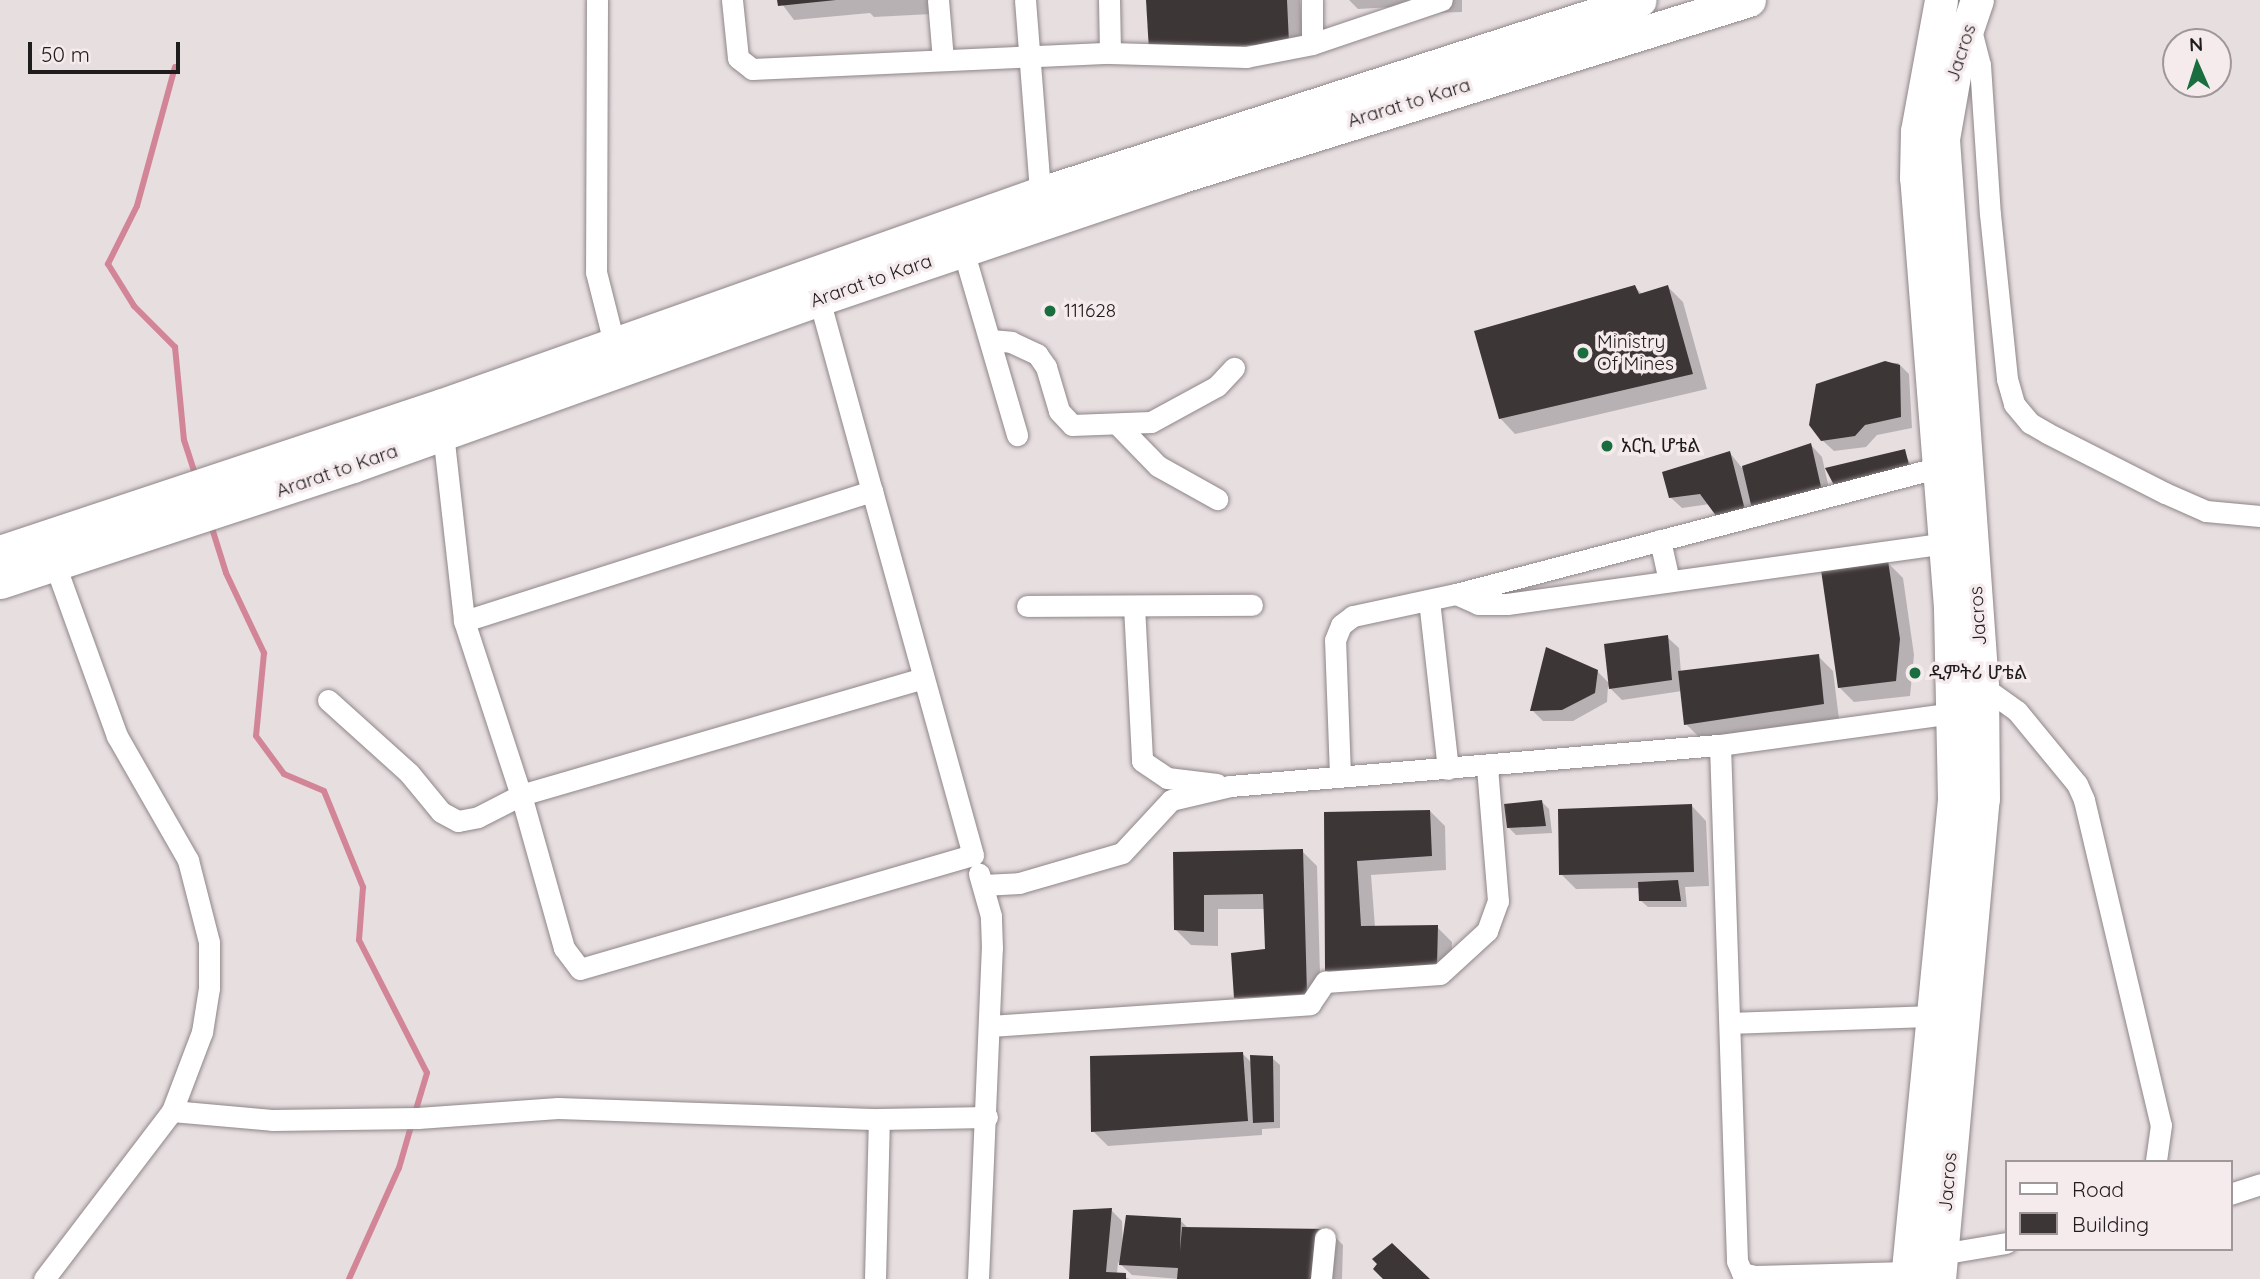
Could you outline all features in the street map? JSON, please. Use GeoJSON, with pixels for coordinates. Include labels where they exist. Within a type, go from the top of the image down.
{"type":"FeatureCollection","features":[{"type":"Feature","properties":{"kind":"main road","name":"Ararat to Kara"},"geometry":{"type":"LineString","coordinates":[[442,420],[614,343],[1043,208],[1640,0]]}},
{"type":"Feature","properties":{"kind":"main road","name":"Ararat to Kara"},"geometry":{"type":"LineString","coordinates":[[0,552],[153,499],[235,490],[442,420],[819,299],[963,250],[1043,208],[1332,127],[1749,0]]}},
{"type":"Feature","properties":{"kind":"main road","name":"Jacros"},"geometry":{"type":"LineString","coordinates":[[1924,1271],[1932,1016],[1968,799],[1955,713],[1946,544],[1937,468],[1916,178],[1917,131],[1941,0]]}},
{"type":"Feature","properties":{"kind":"main road","name":"Jacros"},"geometry":{"type":"LineString","coordinates":[[1924,1271],[1968,799],[1982,686],[1944,195],[1947,100],[1974,13]]}},
{"type":"Feature","properties":{"kind":"main road","name":"Ararat to Kara"},"geometry":{"type":"LineString","coordinates":[[0,582],[191,521],[235,490]]}},
{"type":"Feature","properties":{"kind":"street"},"geometry":{"type":"LineString","coordinates":[[597,0],[596,272],[614,343]]}},
{"type":"Feature","properties":{"kind":"street"},"geometry":{"type":"LineString","coordinates":[[732,0],[738,58],[752,69],[1110,54],[1246,57],[1312,44],[1442,0]]}},
{"type":"Feature","properties":{"kind":"street"},"geometry":{"type":"LineString","coordinates":[[938,0],[943,59]]}},
{"type":"Feature","properties":{"kind":"street"},"geometry":{"type":"LineString","coordinates":[[1025,0],[1043,208]]}},
{"type":"Feature","properties":{"kind":"street"},"geometry":{"type":"LineString","coordinates":[[1109,0],[1110,54]]}},
{"type":"Feature","properties":{"kind":"street"},"geometry":{"type":"LineString","coordinates":[[1312,0],[1312,44]]}},
{"type":"Feature","properties":{"kind":"street"},"geometry":{"type":"LineString","coordinates":[[1974,13],[1991,228],[2007,379],[2014,404],[2030,423],[2165,493],[2206,511],[2260,516]]}},
{"type":"Feature","properties":{"kind":"street"},"geometry":{"type":"LineString","coordinates":[[963,250],[1017,435]]}},
{"type":"Feature","properties":{"kind":"street"},"geometry":{"type":"LineString","coordinates":[[819,299],[991,916],[987,1117],[978,1279]]}},
{"type":"Feature","properties":{"kind":"street"},"geometry":{"type":"LineString","coordinates":[[990,340],[1011,342],[1037,354],[1046,368],[1059,411],[1072,425],[1151,422],[1217,386],[1234,369]]}},
{"type":"Feature","properties":{"kind":"street"},"geometry":{"type":"LineString","coordinates":[[442,420],[464,621],[521,795],[564,948],[580,969],[973,855]]}},
{"type":"Feature","properties":{"kind":"street"},"geometry":{"type":"LineString","coordinates":[[1118,425],[1158,466],[1217,499]]}},
{"type":"Feature","properties":{"kind":"street"},"geometry":{"type":"LineString","coordinates":[[1340,775],[1335,640],[1341,625],[1353,616],[1456,594],[1937,468]]}},
{"type":"Feature","properties":{"kind":"street"},"geometry":{"type":"LineString","coordinates":[[464,621],[872,491]]}},
{"type":"Feature","properties":{"kind":"street"},"geometry":{"type":"LineString","coordinates":[[1660,541],[1669,581]]}},
{"type":"Feature","properties":{"kind":"street"},"geometry":{"type":"LineString","coordinates":[[1456,594],[1478,604],[1507,604],[1946,544]]}},
{"type":"Feature","properties":{"kind":"street"},"geometry":{"type":"LineString","coordinates":[[44,1279],[172,1111],[202,1032],[209,988],[209,942],[199,888],[188,860],[117,736],[55,565]]}},
{"type":"Feature","properties":{"kind":"street"},"geometry":{"type":"LineString","coordinates":[[1429,600],[1448,769]]}},
{"type":"Feature","properties":{"kind":"street"},"geometry":{"type":"LineString","coordinates":[[1027,606],[1252,605]]}},
{"type":"Feature","properties":{"kind":"street"},"geometry":{"type":"LineString","coordinates":[[1134,606],[1142,761],[1167,778],[1230,786]]}},
{"type":"Feature","properties":{"kind":"street"},"geometry":{"type":"LineString","coordinates":[[328,700],[409,773],[441,812],[458,821],[478,817],[521,795],[923,678]]}},
{"type":"Feature","properties":{"kind":"street"},"geometry":{"type":"LineString","coordinates":[[1982,686],[2017,711],[2077,784],[2084,800],[2161,1125],[2156,1160]]}},
{"type":"Feature","properties":{"kind":"street"},"geometry":{"type":"LineString","coordinates":[[983,885],[1018,883],[1122,852],[1171,800],[1230,786],[1720,745],[1955,713]]}},
{"type":"Feature","properties":{"kind":"street"},"geometry":{"type":"LineString","coordinates":[[1720,745],[1737,1261],[1742,1273],[1924,1271],[2004,1244]]}},
{"type":"Feature","properties":{"kind":"street"},"geometry":{"type":"LineString","coordinates":[[990,1026],[1310,1004],[1325,982],[1440,974],[1487,931],[1498,901],[1487,766]]}},
{"type":"Feature","properties":{"kind":"street"},"geometry":{"type":"LineString","coordinates":[[1731,1023],[1932,1016]]}},
{"type":"Feature","properties":{"kind":"street"},"geometry":{"type":"LineString","coordinates":[[172,1111],[272,1120],[418,1118],[558,1108],[879,1119],[987,1117]]}},
{"type":"Feature","properties":{"kind":"street"},"geometry":{"type":"LineString","coordinates":[[874,1279],[879,1119]]}},
{"type":"Feature","properties":{"kind":"street"},"geometry":{"type":"LineString","coordinates":[[2232,1193],[2260,1184]]}},
{"type":"Feature","properties":{"kind":"street"},"geometry":{"type":"LineString","coordinates":[[1321,1279],[1325,1238]]}},
{"type":"Feature","properties":{"kind":"building"},"geometry":{"type":"Polygon","coordinates":[[[777,0],[836,0],[778,6],[777,0]]]}},
{"type":"Feature","properties":{"kind":"building"},"geometry":{"type":"Polygon","coordinates":[[[1146,0],[1287,0],[1289,43],[1149,51],[1146,0]]]}},
{"type":"Feature","properties":{"kind":"building","name":"Ministry Of Mines"},"geometry":{"type":"Polygon","coordinates":[[[1635,285],[1639,294],[1668,285],[1693,374],[1499,419],[1474,331],[1635,285]]]}},
{"type":"Feature","properties":{"kind":"building"},"geometry":{"type":"Polygon","coordinates":[[[1885,361],[1900,365],[1901,417],[1865,425],[1855,436],[1821,441],[1809,425],[1816,384],[1885,361]]]}},
{"type":"Feature","properties":{"kind":"building"},"geometry":{"type":"Polygon","coordinates":[[[1811,443],[1822,491],[1752,509],[1742,466],[1811,443]]]}},
{"type":"Feature","properties":{"kind":"building"},"geometry":{"type":"Polygon","coordinates":[[[1905,449],[1910,469],[1835,487],[1825,468],[1905,449]]]}},
{"type":"Feature","properties":{"kind":"building"},"geometry":{"type":"Polygon","coordinates":[[[1730,451],[1745,510],[1717,517],[1700,494],[1669,498],[1662,472],[1730,451]]]}},
{"type":"Feature","properties":{"kind":"building"},"geometry":{"type":"Polygon","coordinates":[[[1888,561],[1900,639],[1896,681],[1838,688],[1821,570],[1888,561]]]}},
{"type":"Feature","properties":{"kind":"building"},"geometry":{"type":"Polygon","coordinates":[[[1668,635],[1672,680],[1609,689],[1604,644],[1668,635]]]}},
{"type":"Feature","properties":{"kind":"building"},"geometry":{"type":"Polygon","coordinates":[[[1546,647],[1598,670],[1595,693],[1562,710],[1530,711],[1546,647]]]}},
{"type":"Feature","properties":{"kind":"building"},"geometry":{"type":"Polygon","coordinates":[[[1819,654],[1824,704],[1684,725],[1678,671],[1819,654]]]}},
{"type":"Feature","properties":{"kind":"building"},"geometry":{"type":"Polygon","coordinates":[[[1542,800],[1546,826],[1507,828],[1504,804],[1542,800]]]}},
{"type":"Feature","properties":{"kind":"building"},"geometry":{"type":"Polygon","coordinates":[[[1692,804],[1694,872],[1559,875],[1558,809],[1692,804]]]}},
{"type":"Feature","properties":{"kind":"building"},"geometry":{"type":"Polygon","coordinates":[[[1430,810],[1432,856],[1357,861],[1361,926],[1438,925],[1437,966],[1325,971],[1324,812],[1430,810]]]}},
{"type":"Feature","properties":{"kind":"building"},"geometry":{"type":"Polygon","coordinates":[[[1303,849],[1307,994],[1234,998],[1231,953],[1265,949],[1263,894],[1204,895],[1204,932],[1174,930],[1173,852],[1303,849]]]}},
{"type":"Feature","properties":{"kind":"building"},"geometry":{"type":"Polygon","coordinates":[[[1678,880],[1681,901],[1639,901],[1638,882],[1678,880]]]}},
{"type":"Feature","properties":{"kind":"building"},"geometry":{"type":"Polygon","coordinates":[[[1243,1052],[1248,1121],[1091,1132],[1090,1056],[1243,1052]]]}},
{"type":"Feature","properties":{"kind":"building"},"geometry":{"type":"Polygon","coordinates":[[[1250,1055],[1273,1056],[1274,1122],[1253,1123],[1250,1055]]]}},
{"type":"Feature","properties":{"kind":"building"},"geometry":{"type":"Polygon","coordinates":[[[1112,1208],[1106,1272],[1126,1273],[1126,1279],[1069,1279],[1073,1210],[1112,1208]]]}},
{"type":"Feature","properties":{"kind":"building"},"geometry":{"type":"Polygon","coordinates":[[[1126,1215],[1181,1218],[1180,1251],[1182,1227],[1329,1229],[1327,1279],[1177,1279],[1178,1268],[1119,1265],[1126,1215]]]}},
{"type":"Feature","properties":{"kind":"building"},"geometry":{"type":"Polygon","coordinates":[[[1392,1243],[1430,1279],[1383,1279],[1373,1269],[1377,1264],[1372,1259],[1392,1243]]]}},
{"type":"Feature","properties":{"kind":"waterway"},"geometry":{"type":"LineString","coordinates":[[175,67],[137,206],[108,264],[134,306],[175,347],[184,440],[196,478]]}},
{"type":"Feature","properties":{"kind":"waterway"},"geometry":{"type":"LineString","coordinates":[[211,525],[226,573],[264,653],[256,736],[284,774],[324,791],[363,887],[359,940],[427,1073],[415,1113]]}},
{"type":"Feature","properties":{"kind":"waterway"},"geometry":{"type":"LineString","coordinates":[[349,1279],[399,1168],[412,1123]]}},
{"type":"Feature","properties":{"kind":"place","name":"111628"},"geometry":{"type":"Point","coordinates":[1050,311]}},
{"type":"Feature","properties":{"kind":"place","name":"Ministry Of Mines"},"geometry":{"type":"Point","coordinates":[1583,353]}},
{"type":"Feature","properties":{"kind":"place","name":"አርኪ ሆቴል"},"geometry":{"type":"Point","coordinates":[1607,446]}},
{"type":"Feature","properties":{"kind":"place","name":"ዲምትሪ ሆቴል"},"geometry":{"type":"Point","coordinates":[1915,673]}}]}
